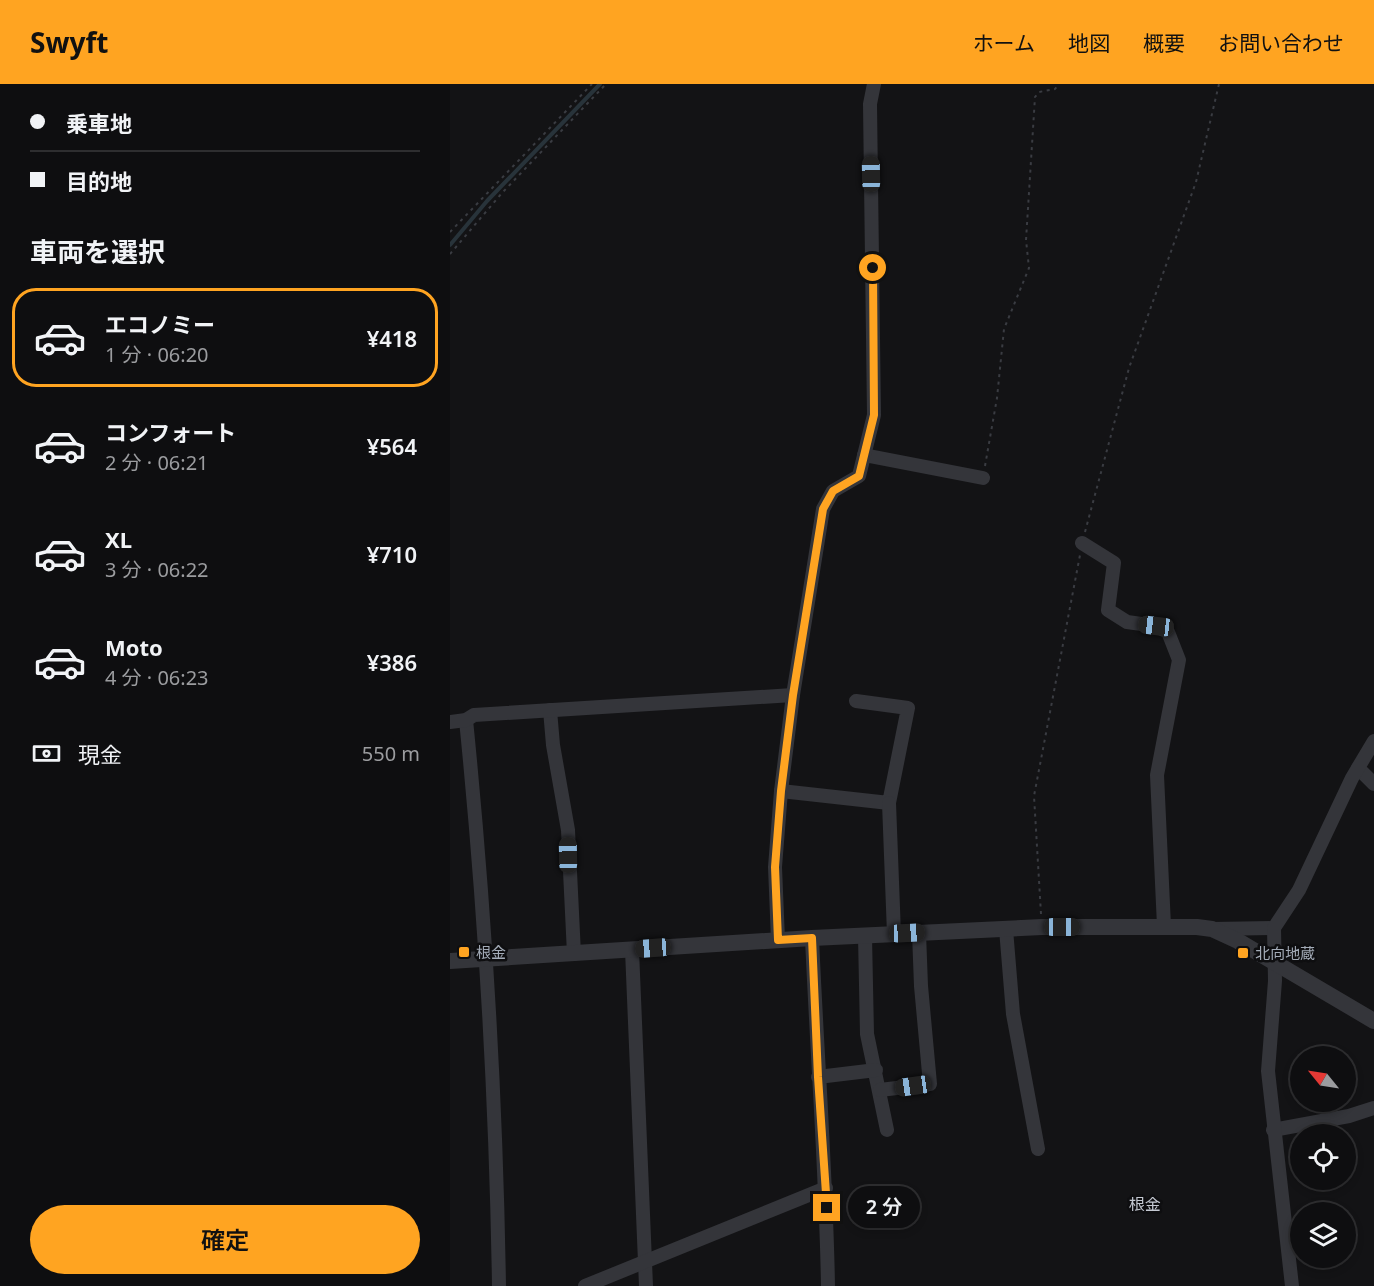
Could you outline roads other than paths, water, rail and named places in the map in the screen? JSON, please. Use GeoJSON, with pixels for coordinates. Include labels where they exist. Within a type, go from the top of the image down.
{"type":"FeatureCollection","features":[{"type":"Feature","properties":{"kind":"street"},"geometry":{"type":"LineString","coordinates":[[778,940],[775,867],[781,791],[793,695],[823,509],[833,491],[859,476],[874,415],[870,104],[874,84]]}},
{"type":"Feature","properties":{"kind":"street"},"geometry":{"type":"LineString","coordinates":[[864,455],[982,478]]}},
{"type":"Feature","properties":{"kind":"street"},"geometry":{"type":"LineString","coordinates":[[1082,543],[1114,563],[1108,610],[1127,622],[1156,626],[1167,632],[1179,660],[1157,775],[1164,926]]}},
{"type":"Feature","properties":{"kind":"street"},"geometry":{"type":"LineString","coordinates":[[450,722],[466,720],[474,715],[793,695]]}},
{"type":"Feature","properties":{"kind":"street"},"geometry":{"type":"LineString","coordinates":[[856,701],[908,708],[889,803],[894,934]]}},
{"type":"Feature","properties":{"kind":"street"},"geometry":{"type":"LineString","coordinates":[[550,710],[553,745],[568,830],[574,954]]}},
{"type":"Feature","properties":{"kind":"street"},"geometry":{"type":"LineString","coordinates":[[466,720],[478,840],[497,1139],[499,1286]]}},
{"type":"Feature","properties":{"kind":"street"},"geometry":{"type":"LineString","coordinates":[[1292,1286],[1268,1071],[1275,962],[1274,928],[1299,890],[1358,768],[1374,741]]}},
{"type":"Feature","properties":{"kind":"street"},"geometry":{"type":"LineString","coordinates":[[1358,768],[1374,784]]}},
{"type":"Feature","properties":{"kind":"street"},"geometry":{"type":"LineString","coordinates":[[781,791],[889,803]]}},
{"type":"Feature","properties":{"kind":"street"},"geometry":{"type":"LineString","coordinates":[[450,961],[1006,928],[1164,926],[1274,928]]}},
{"type":"Feature","properties":{"kind":"street"},"geometry":{"type":"LineString","coordinates":[[1006,928],[1013,1014],[1038,1149]]}},
{"type":"Feature","properties":{"kind":"street"},"geometry":{"type":"LineString","coordinates":[[1212,928],[1275,962],[1374,1021]]}},
{"type":"Feature","properties":{"kind":"street"},"geometry":{"type":"LineString","coordinates":[[880,1090],[930,1084],[921,986],[919,933]]}},
{"type":"Feature","properties":{"kind":"street"},"geometry":{"type":"LineString","coordinates":[[865,936],[867,1034],[887,1130]]}},
{"type":"Feature","properties":{"kind":"street"},"geometry":{"type":"LineString","coordinates":[[812,938],[826,1188],[828,1286]]}},
{"type":"Feature","properties":{"kind":"street"},"geometry":{"type":"LineString","coordinates":[[632,950],[646,1286]]}},
{"type":"Feature","properties":{"kind":"street"},"geometry":{"type":"LineString","coordinates":[[818,1077],[876,1070]]}},
{"type":"Feature","properties":{"kind":"street"},"geometry":{"type":"LineString","coordinates":[[1273,1130],[1349,1116],[1374,1108]]}},
{"type":"Feature","properties":{"kind":"street"},"geometry":{"type":"LineString","coordinates":[[585,1286],[826,1188]]}},
{"type":"Feature","properties":{"kind":"waterway"},"geometry":{"type":"LineString","coordinates":[[450,245],[487,201],[600,84]]}},
{"type":"Feature","properties":{"kind":"place","name":"根金"},"geometry":{"type":"Point","coordinates":[464,952]}},
{"type":"Feature","properties":{"kind":"place","name":"北向地蔵"},"geometry":{"type":"Point","coordinates":[1243,953]}},
{"type":"Feature","properties":{"kind":"district","name":"根金"},"geometry":{"type":"Point","coordinates":[1145,1204]}}]}
